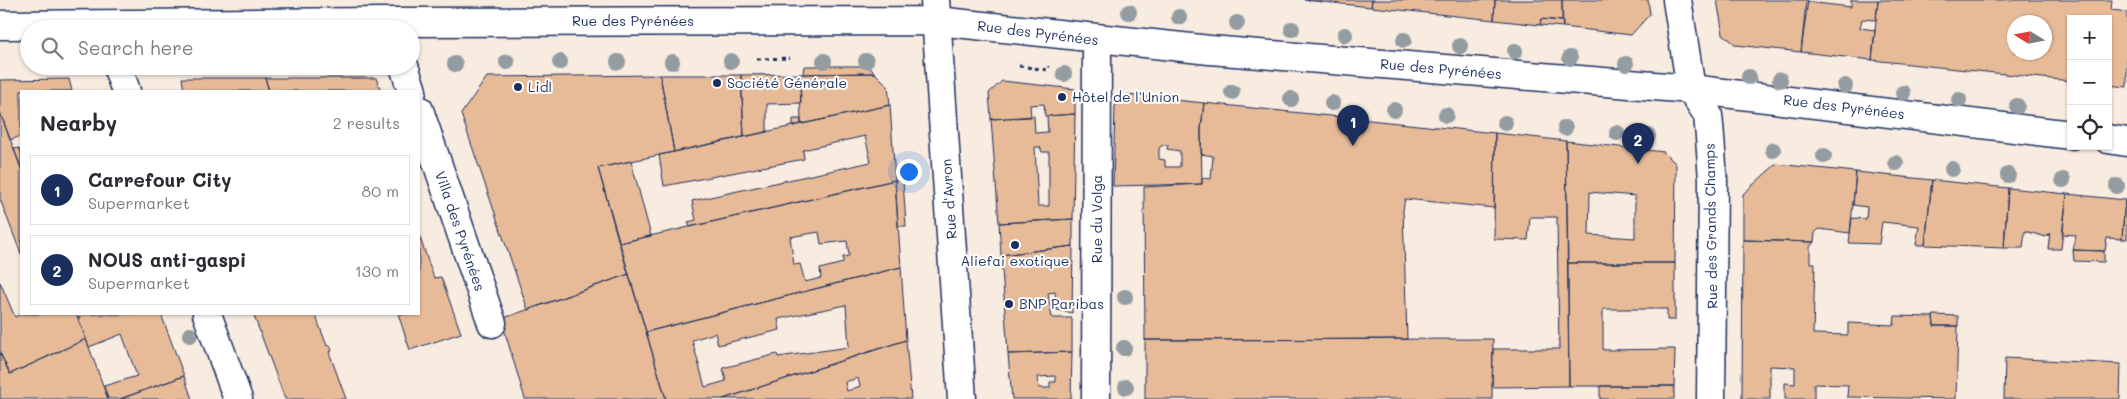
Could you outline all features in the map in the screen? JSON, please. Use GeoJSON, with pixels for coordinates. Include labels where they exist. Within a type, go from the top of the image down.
{"type":"FeatureCollection","features":[{"type":"Feature","properties":{"kind":"main road","name":"Rue des Grands Champs"},"geometry":{"type":"LineString","coordinates":[[1676,0],[1691,90],[1708,115],[1713,180],[1711,399]]}},
{"type":"Feature","properties":{"kind":"main road","name":"Rue des Pyrénées"},"geometry":{"type":"LineString","coordinates":[[420,24],[936,11],[1098,40],[1691,90],[2067,135]]}},
{"type":"Feature","properties":{"kind":"main road","name":"Rue d'Avron"},"geometry":{"type":"LineString","coordinates":[[936,11],[962,399]]}},
{"type":"Feature","properties":{"kind":"main road","name":"Rue des Pyrénées"},"geometry":{"type":"LineString","coordinates":[[0,25],[20,25]]}},
{"type":"Feature","properties":{"kind":"main road","name":"Rue du Volga"},"geometry":{"type":"LineString","coordinates":[[1096,399],[1098,40]]}},
{"type":"Feature","properties":{"kind":"main road"},"geometry":{"type":"LineString","coordinates":[[120,75],[126,90]]}},
{"type":"Feature","properties":{"kind":"main road"},"geometry":{"type":"LineString","coordinates":[[407,75],[412,90]]}},
{"type":"Feature","properties":{"kind":"main road","name":"Villa des Pyrénées"},"geometry":{"type":"LineString","coordinates":[[420,113],[492,323]]}},
{"type":"Feature","properties":{"kind":"main road"},"geometry":{"type":"LineString","coordinates":[[2112,140],[2127,142]]}},
{"type":"Feature","properties":{"kind":"main road"},"geometry":{"type":"LineString","coordinates":[[207,315],[238,399]]}},
{"type":"Feature","properties":{"kind":"path"},"geometry":{"type":"LineString","coordinates":[[757,59],[790,58]]}},
{"type":"Feature","properties":{"kind":"path"},"geometry":{"type":"LineString","coordinates":[[1013,66],[1046,70]]}},
{"type":"Feature","properties":{"kind":"building"},"geometry":{"type":"Polygon","coordinates":[[[1304,0],[1372,0],[1371,7],[1304,0]]]}},
{"type":"Feature","properties":{"kind":"building"},"geometry":{"type":"Polygon","coordinates":[[[1372,0],[1495,0],[1494,20],[1371,7],[1372,0]]]}},
{"type":"Feature","properties":{"kind":"building"},"geometry":{"type":"Polygon","coordinates":[[[1495,0],[1562,0],[1562,21],[1541,19],[1540,25],[1494,20],[1495,0]]]}},
{"type":"Feature","properties":{"kind":"building"},"geometry":{"type":"Polygon","coordinates":[[[1562,0],[1648,0],[1650,14],[1631,35],[1563,27],[1562,0]]]}},
{"type":"Feature","properties":{"kind":"building"},"geometry":{"type":"Polygon","coordinates":[[[1717,0],[1808,0],[1801,52],[1736,45],[1723,34],[1717,0]]]}},
{"type":"Feature","properties":{"kind":"building"},"geometry":{"type":"Polygon","coordinates":[[[1851,0],[1878,0],[1876,20],[1862,19],[1860,28],[1875,30],[1872,60],[1801,52],[1806,2],[1851,7],[1851,0]]]}},
{"type":"Feature","properties":{"kind":"building"},"geometry":{"type":"Polygon","coordinates":[[[1878,0],[2112,0],[2111,10],[2127,12],[2127,87],[2112,85],[2112,15],[2067,15],[2067,81],[1872,60],[1878,0]]]}},
{"type":"Feature","properties":{"kind":"building"},"geometry":{"type":"Polygon","coordinates":[[[1541,19],[1562,21],[1563,27],[1540,25],[1541,19]]]}},
{"type":"Feature","properties":{"kind":"building"},"geometry":{"type":"Polygon","coordinates":[[[804,66],[868,66],[875,73],[803,74],[804,66]]]}},
{"type":"Feature","properties":{"kind":"building"},"geometry":{"type":"Polygon","coordinates":[[[875,73],[888,86],[890,105],[801,124],[800,74],[875,73]]]}},
{"type":"Feature","properties":{"kind":"building"},"geometry":{"type":"Polygon","coordinates":[[[800,74],[801,103],[767,104],[767,132],[744,137],[741,75],[800,74]]]}},
{"type":"Feature","properties":{"kind":"building"},"geometry":{"type":"Polygon","coordinates":[[[660,75],[741,75],[744,137],[674,152],[660,75]]]}},
{"type":"Feature","properties":{"kind":"building"},"geometry":{"type":"Polygon","coordinates":[[[660,75],[674,152],[598,168],[629,274],[528,310],[461,114],[487,77],[660,75]]]}},
{"type":"Feature","properties":{"kind":"building"},"geometry":{"type":"Polygon","coordinates":[[[182,78],[265,78],[269,90],[184,90],[182,78]]]}},
{"type":"Feature","properties":{"kind":"building"},"geometry":{"type":"Polygon","coordinates":[[[265,78],[376,78],[381,90],[269,90],[265,78]]]}},
{"type":"Feature","properties":{"kind":"building"},"geometry":{"type":"Polygon","coordinates":[[[69,79],[72,90],[20,90],[20,136],[10,140],[0,112],[0,80],[69,79]]]}},
{"type":"Feature","properties":{"kind":"building"},"geometry":{"type":"Polygon","coordinates":[[[1002,81],[1075,89],[1075,114],[1045,116],[1044,104],[1030,105],[1031,117],[991,119],[989,93],[1002,81]]]}},
{"type":"Feature","properties":{"kind":"building"},"geometry":{"type":"Polygon","coordinates":[[[1127,95],[1204,103],[1201,129],[1202,184],[1113,186],[1115,106],[1127,95]],[[1163,145],[1159,148],[1159,159],[1165,160],[1165,167],[1180,167],[1180,151],[1167,149],[1168,145],[1163,145]]]}},
{"type":"Feature","properties":{"kind":"building"},"geometry":{"type":"Polygon","coordinates":[[[1204,103],[1495,133],[1494,208],[1405,199],[1403,210],[1407,339],[1145,340],[1144,187],[1202,184],[1202,178],[1211,179],[1213,156],[1201,154],[1204,103]]]}},
{"type":"Feature","properties":{"kind":"building"},"geometry":{"type":"Polygon","coordinates":[[[890,105],[895,180],[690,227],[688,222],[696,220],[692,201],[871,162],[865,136],[803,150],[804,159],[664,186],[659,155],[890,105]]]}},
{"type":"Feature","properties":{"kind":"building"},"geometry":{"type":"Polygon","coordinates":[[[0,112],[20,165],[20,251],[0,199],[0,112]]]}},
{"type":"Feature","properties":{"kind":"building"},"geometry":{"type":"Polygon","coordinates":[[[1075,114],[1073,219],[999,223],[991,119],[1034,116],[1035,133],[1048,132],[1047,116],[1075,114]],[[1035,147],[1038,206],[1049,206],[1049,152],[1042,152],[1040,147],[1035,147]]]}},
{"type":"Feature","properties":{"kind":"building"},"geometry":{"type":"Polygon","coordinates":[[[793,119],[801,119],[801,124],[793,126],[793,119]]]}},
{"type":"Feature","properties":{"kind":"building"},"geometry":{"type":"Polygon","coordinates":[[[1495,133],[1566,141],[1569,386],[1492,387],[1493,349],[1559,349],[1557,217],[1530,217],[1528,240],[1494,239],[1495,133]]]}},
{"type":"Feature","properties":{"kind":"building"},"geometry":{"type":"Polygon","coordinates":[[[1566,141],[1664,152],[1676,164],[1675,263],[1568,263],[1566,141]],[[1590,192],[1589,235],[1635,238],[1635,196],[1590,192]]]}},
{"type":"Feature","properties":{"kind":"building"},"geometry":{"type":"Polygon","coordinates":[[[19,148],[20,150],[20,165],[14,149],[19,148]]]}},
{"type":"Feature","properties":{"kind":"building"},"geometry":{"type":"Polygon","coordinates":[[[631,161],[651,236],[619,243],[598,168],[631,161]]]}},
{"type":"Feature","properties":{"kind":"building"},"geometry":{"type":"Polygon","coordinates":[[[1776,164],[1856,172],[1850,233],[1819,229],[1815,233],[1814,242],[1743,240],[1743,194],[1776,164]]]}},
{"type":"Feature","properties":{"kind":"building"},"geometry":{"type":"Polygon","coordinates":[[[1856,172],[1932,180],[1925,245],[1916,245],[1919,226],[1882,222],[1879,244],[1849,243],[1852,218],[1866,219],[1867,207],[1853,205],[1856,172]]]}},
{"type":"Feature","properties":{"kind":"building"},"geometry":{"type":"Polygon","coordinates":[[[895,180],[901,267],[646,332],[619,243],[895,180]],[[819,232],[790,237],[794,265],[800,264],[805,282],[821,278],[820,269],[843,263],[843,257],[849,256],[847,241],[821,244],[819,232]]]}},
{"type":"Feature","properties":{"kind":"building"},"geometry":{"type":"Polygon","coordinates":[[[895,180],[903,180],[906,226],[898,226],[895,180]]]}},
{"type":"Feature","properties":{"kind":"building"},"geometry":{"type":"Polygon","coordinates":[[[1932,180],[2008,188],[2004,248],[1925,245],[1932,180]]]}},
{"type":"Feature","properties":{"kind":"building"},"geometry":{"type":"Polygon","coordinates":[[[2008,188],[2067,194],[2061,249],[2048,249],[2050,233],[2046,237],[2025,231],[2023,248],[2004,248],[2008,188]]]}},
{"type":"Feature","properties":{"kind":"building"},"geometry":{"type":"Polygon","coordinates":[[[2067,194],[2125,200],[2122,239],[2107,238],[2105,251],[2073,250],[2076,235],[2062,234],[2067,194]]]}},
{"type":"Feature","properties":{"kind":"building"},"geometry":{"type":"Polygon","coordinates":[[[2125,200],[2127,200],[2127,239],[2122,239],[2125,200]]]}},
{"type":"Feature","properties":{"kind":"building"},"geometry":{"type":"Polygon","coordinates":[[[1073,219],[1073,246],[1001,255],[999,223],[1073,219]]]}},
{"type":"Feature","properties":{"kind":"building"},"geometry":{"type":"Polygon","coordinates":[[[420,238],[434,278],[441,277],[461,333],[410,350],[398,315],[420,315],[420,238]]]}},
{"type":"Feature","properties":{"kind":"building"},"geometry":{"type":"Polygon","coordinates":[[[1743,240],[1814,242],[1810,247],[1810,263],[1815,263],[1813,334],[1848,335],[1848,323],[1894,325],[1895,316],[1933,317],[1934,326],[1958,326],[1956,399],[1847,397],[1848,385],[1814,384],[1814,399],[1785,399],[1785,383],[1795,384],[1795,367],[1770,366],[1770,399],[1742,399],[1743,240]]]}},
{"type":"Feature","properties":{"kind":"building"},"geometry":{"type":"Polygon","coordinates":[[[1073,246],[1072,313],[1057,310],[1055,292],[1048,293],[1052,318],[1072,318],[1072,352],[1008,354],[1001,255],[1073,246]]]}},
{"type":"Feature","properties":{"kind":"building"},"geometry":{"type":"Polygon","coordinates":[[[2073,250],[2104,251],[2104,262],[2074,261],[2073,250]]]}},
{"type":"Feature","properties":{"kind":"building"},"geometry":{"type":"Polygon","coordinates":[[[1568,263],[1675,263],[1675,320],[1667,320],[1667,309],[1603,309],[1603,350],[1675,349],[1674,386],[1569,386],[1568,263]]]}},
{"type":"Feature","properties":{"kind":"building"},"geometry":{"type":"Polygon","coordinates":[[[901,267],[906,340],[723,399],[666,399],[646,332],[901,267]],[[846,305],[778,319],[780,330],[718,345],[715,333],[692,340],[705,387],[726,381],[723,368],[777,354],[778,357],[849,347],[846,305]]]}},
{"type":"Feature","properties":{"kind":"building"},"geometry":{"type":"Polygon","coordinates":[[[629,274],[666,399],[525,399],[501,319],[629,274]]]}},
{"type":"Feature","properties":{"kind":"building"},"geometry":{"type":"Polygon","coordinates":[[[0,282],[15,317],[20,315],[76,315],[86,339],[10,374],[0,353],[0,282]]]}},
{"type":"Feature","properties":{"kind":"building"},"geometry":{"type":"Polygon","coordinates":[[[85,315],[161,315],[184,376],[120,399],[108,399],[104,386],[137,376],[122,334],[89,347],[78,318],[85,315]]]}},
{"type":"Feature","properties":{"kind":"building"},"geometry":{"type":"Polygon","coordinates":[[[315,315],[327,346],[330,345],[332,351],[329,352],[346,399],[285,399],[254,316],[315,315]]]}},
{"type":"Feature","properties":{"kind":"building"},"geometry":{"type":"Polygon","coordinates":[[[1933,315],[1958,316],[1958,326],[1934,326],[1933,315]]]}},
{"type":"Feature","properties":{"kind":"building"},"geometry":{"type":"Polygon","coordinates":[[[86,339],[108,399],[0,399],[0,353],[10,374],[86,339]]]}},
{"type":"Feature","properties":{"kind":"building"},"geometry":{"type":"Polygon","coordinates":[[[1493,339],[1492,399],[1145,399],[1145,340],[1493,339]]]}},
{"type":"Feature","properties":{"kind":"building"},"geometry":{"type":"Polygon","coordinates":[[[906,340],[911,399],[723,399],[906,340]],[[858,378],[845,382],[847,391],[860,386],[858,378]]]}},
{"type":"Feature","properties":{"kind":"building"},"geometry":{"type":"Polygon","coordinates":[[[1072,352],[1071,399],[1012,399],[1008,354],[1072,352]],[[1055,376],[1038,377],[1039,388],[1050,388],[1050,382],[1056,382],[1055,376]]]}},
{"type":"Feature","properties":{"kind":"building"},"geometry":{"type":"Polygon","coordinates":[[[2005,358],[2121,364],[2120,399],[2004,399],[2005,358]]]}},
{"type":"Feature","properties":{"kind":"building"},"geometry":{"type":"Polygon","coordinates":[[[184,376],[192,399],[120,399],[184,376]]]}},
{"type":"Feature","properties":{"kind":"building"},"geometry":{"type":"Polygon","coordinates":[[[1600,386],[1674,386],[1674,399],[1600,399],[1600,386]]]}},
{"type":"Feature","properties":{"kind":"place","name":"Société Générale"},"geometry":{"type":"Point","coordinates":[717,83]}},
{"type":"Feature","properties":{"kind":"place","name":"Lidl"},"geometry":{"type":"Point","coordinates":[518,87]}},
{"type":"Feature","properties":{"kind":"place","name":"Hôtel de l'Union"},"geometry":{"type":"Point","coordinates":[1062,97]}},
{"type":"Feature","properties":{"kind":"place","name":"Carrefour City"},"geometry":{"type":"Point","coordinates":[1353,146]}},
{"type":"Feature","properties":{"kind":"place","name":"NOUS anti-gaspi"},"geometry":{"type":"Point","coordinates":[1638,164]}},
{"type":"Feature","properties":{"kind":"place","name":"Aliefai exotique"},"geometry":{"type":"Point","coordinates":[1015,245]}},
{"type":"Feature","properties":{"kind":"place","name":"BNP Paribas"},"geometry":{"type":"Point","coordinates":[1009,304]}}]}
